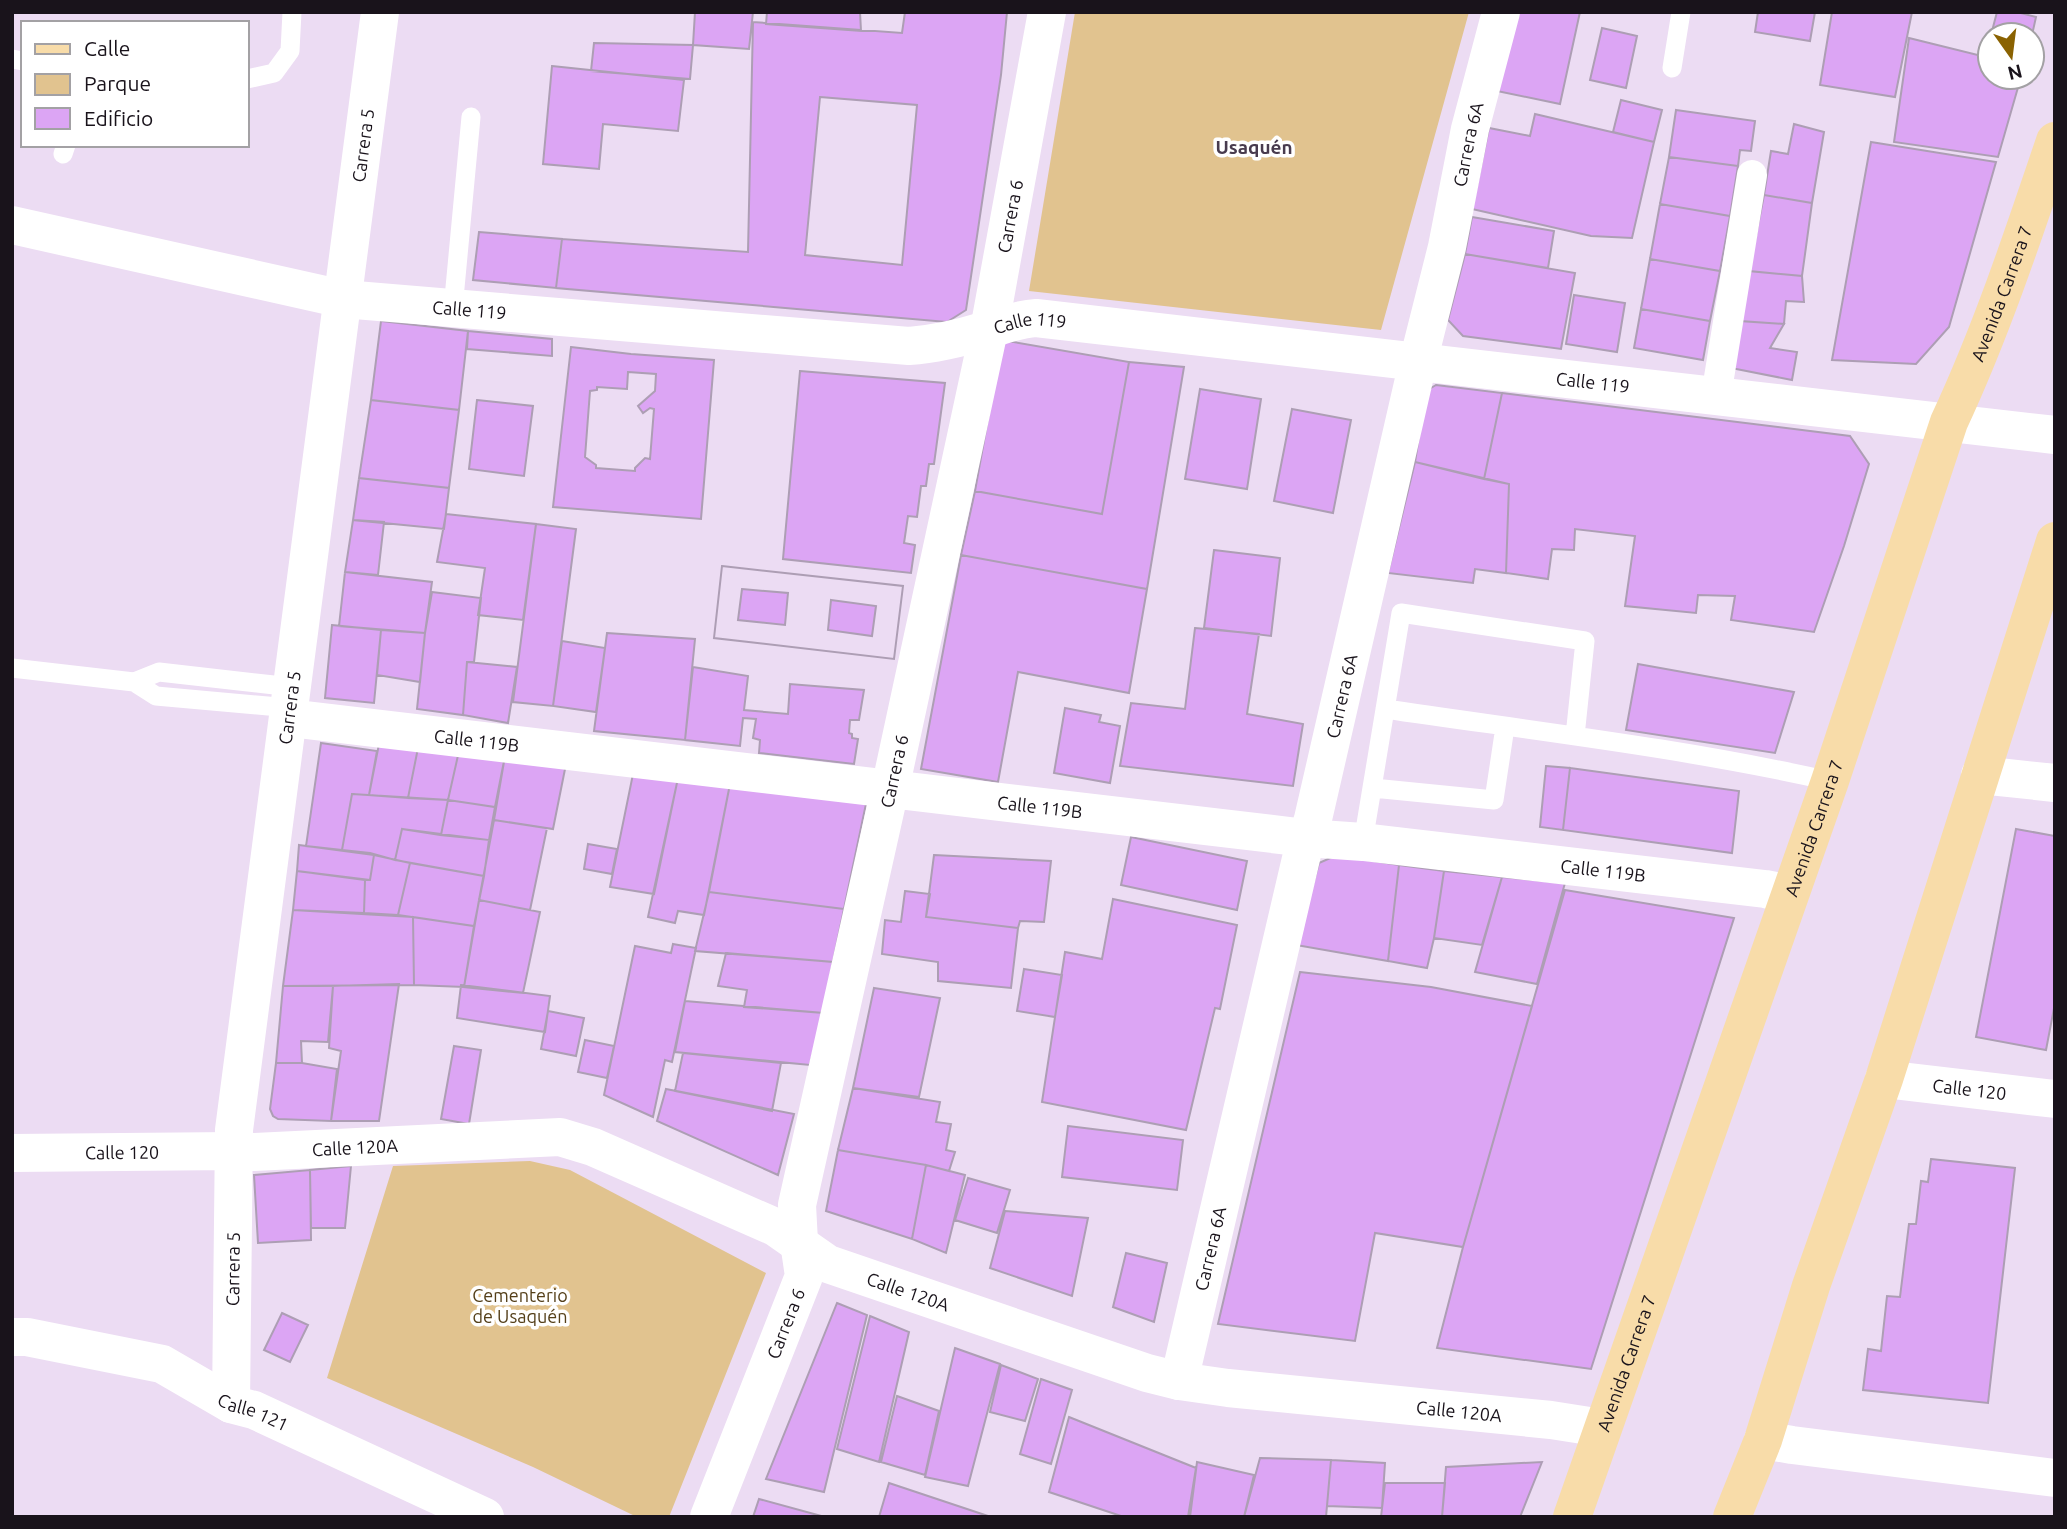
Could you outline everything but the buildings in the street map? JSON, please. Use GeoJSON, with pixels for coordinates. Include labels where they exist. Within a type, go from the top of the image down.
{"type":"FeatureCollection","features":[{"type":"Feature","properties":{"kind":"main road","name":"Avenida Carrera 7"},"geometry":{"type":"LineString","coordinates":[[1572,1517],[1830,781],[1949,422],[1969,380],[2055,141]]}},
{"type":"Feature","properties":{"kind":"main road"},"geometry":{"type":"LineString","coordinates":[[1732,1517],[1763,1440],[1811,1286],[1884,1079],[2055,541]]}},
{"type":"Feature","properties":{"kind":"street","name":"Carrera 5"},"geometry":{"type":"LineString","coordinates":[[231,1404],[235,1173],[233,1151],[380,12]]}},
{"type":"Feature","properties":{"kind":"street","name":"Carrera 6"},"geometry":{"type":"LineString","coordinates":[[709,1517],[804,1276],[797,1205],[989,330],[1048,12]]}},
{"type":"Feature","properties":{"kind":"street","name":"Carrera 6A"},"geometry":{"type":"LineString","coordinates":[[1179,1381],[1306,838],[1382,609],[1418,362],[1447,247],[1470,129],[1501,12]]}},
{"type":"Feature","properties":{"kind":"street"},"geometry":{"type":"LineString","coordinates":[[1716,396],[1752,175]]}},
{"type":"Feature","properties":{"kind":"street","name":"Calle 119"},"geometry":{"type":"LineString","coordinates":[[12,225],[343,299],[909,346],[932,345],[989,330],[1017,319],[1036,318],[2055,435]]}},
{"type":"Feature","properties":{"kind":"street","name":"Calle 119B"},"geometry":{"type":"LineString","coordinates":[[290,704],[890,789],[1306,838],[1363,842],[1790,894]]}},
{"type":"Feature","properties":{"kind":"street"},"geometry":{"type":"LineString","coordinates":[[1980,775],[2055,783]]}},
{"type":"Feature","properties":{"kind":"street","name":"Calle 120"},"geometry":{"type":"LineString","coordinates":[[1884,1079],[2055,1099]]}},
{"type":"Feature","properties":{"kind":"street","name":"Calle 120A"},"geometry":{"type":"LineString","coordinates":[[233,1151],[560,1137],[593,1147],[763,1221],[799,1242],[828,1264],[1147,1373],[1228,1388],[1551,1420],[1602,1428]]}},
{"type":"Feature","properties":{"kind":"street","name":"Calle 120"},"geometry":{"type":"LineString","coordinates":[[12,1153],[233,1151]]}},
{"type":"Feature","properties":{"kind":"street","name":"Calle 121"},"geometry":{"type":"LineString","coordinates":[[12,1337],[27,1337],[162,1364],[231,1404],[254,1410],[485,1517]]}},
{"type":"Feature","properties":{"kind":"street"},"geometry":{"type":"LineString","coordinates":[[1763,1440],[2055,1478]]}},
{"type":"Feature","properties":{"kind":"lane"},"geometry":{"type":"LineString","coordinates":[[248,79],[274,73],[290,51],[292,12]]}},
{"type":"Feature","properties":{"kind":"lane"},"geometry":{"type":"LineString","coordinates":[[1672,68],[1681,12]]}},
{"type":"Feature","properties":{"kind":"lane"},"geometry":{"type":"LineString","coordinates":[[453,309],[471,117]]}},
{"type":"Feature","properties":{"kind":"lane"},"geometry":{"type":"LineString","coordinates":[[1363,842],[1385,709],[1382,609],[1585,641],[1575,736]]}},
{"type":"Feature","properties":{"kind":"lane"},"geometry":{"type":"LineString","coordinates":[[12,668],[134,682],[159,672],[290,704]]}},
{"type":"Feature","properties":{"kind":"lane"},"geometry":{"type":"LineString","coordinates":[[1385,709],[1751,764],[1830,781]]}},
{"type":"Feature","properties":{"kind":"lane"},"geometry":{"type":"LineString","coordinates":[[1373,788],[1494,800],[1505,727]]}},
{"type":"Feature","properties":{"kind":"green space"},"geometry":{"type":"Polygon","coordinates":[[[1075,12],[1469,12],[1381,330],[1029,291],[1075,12]]]}},
{"type":"Feature","properties":{"kind":"green space","name":"Cementerio de Usaquén"},"geometry":{"type":"Polygon","coordinates":[[[530,1161],[570,1170],[766,1273],[669,1517],[637,1517],[533,1467],[327,1378],[393,1166],[530,1161]]]}},
{"type":"Feature","properties":{"kind":"district","name":"Usaquén"},"geometry":{"type":"Point","coordinates":[1254,147]}}]}
